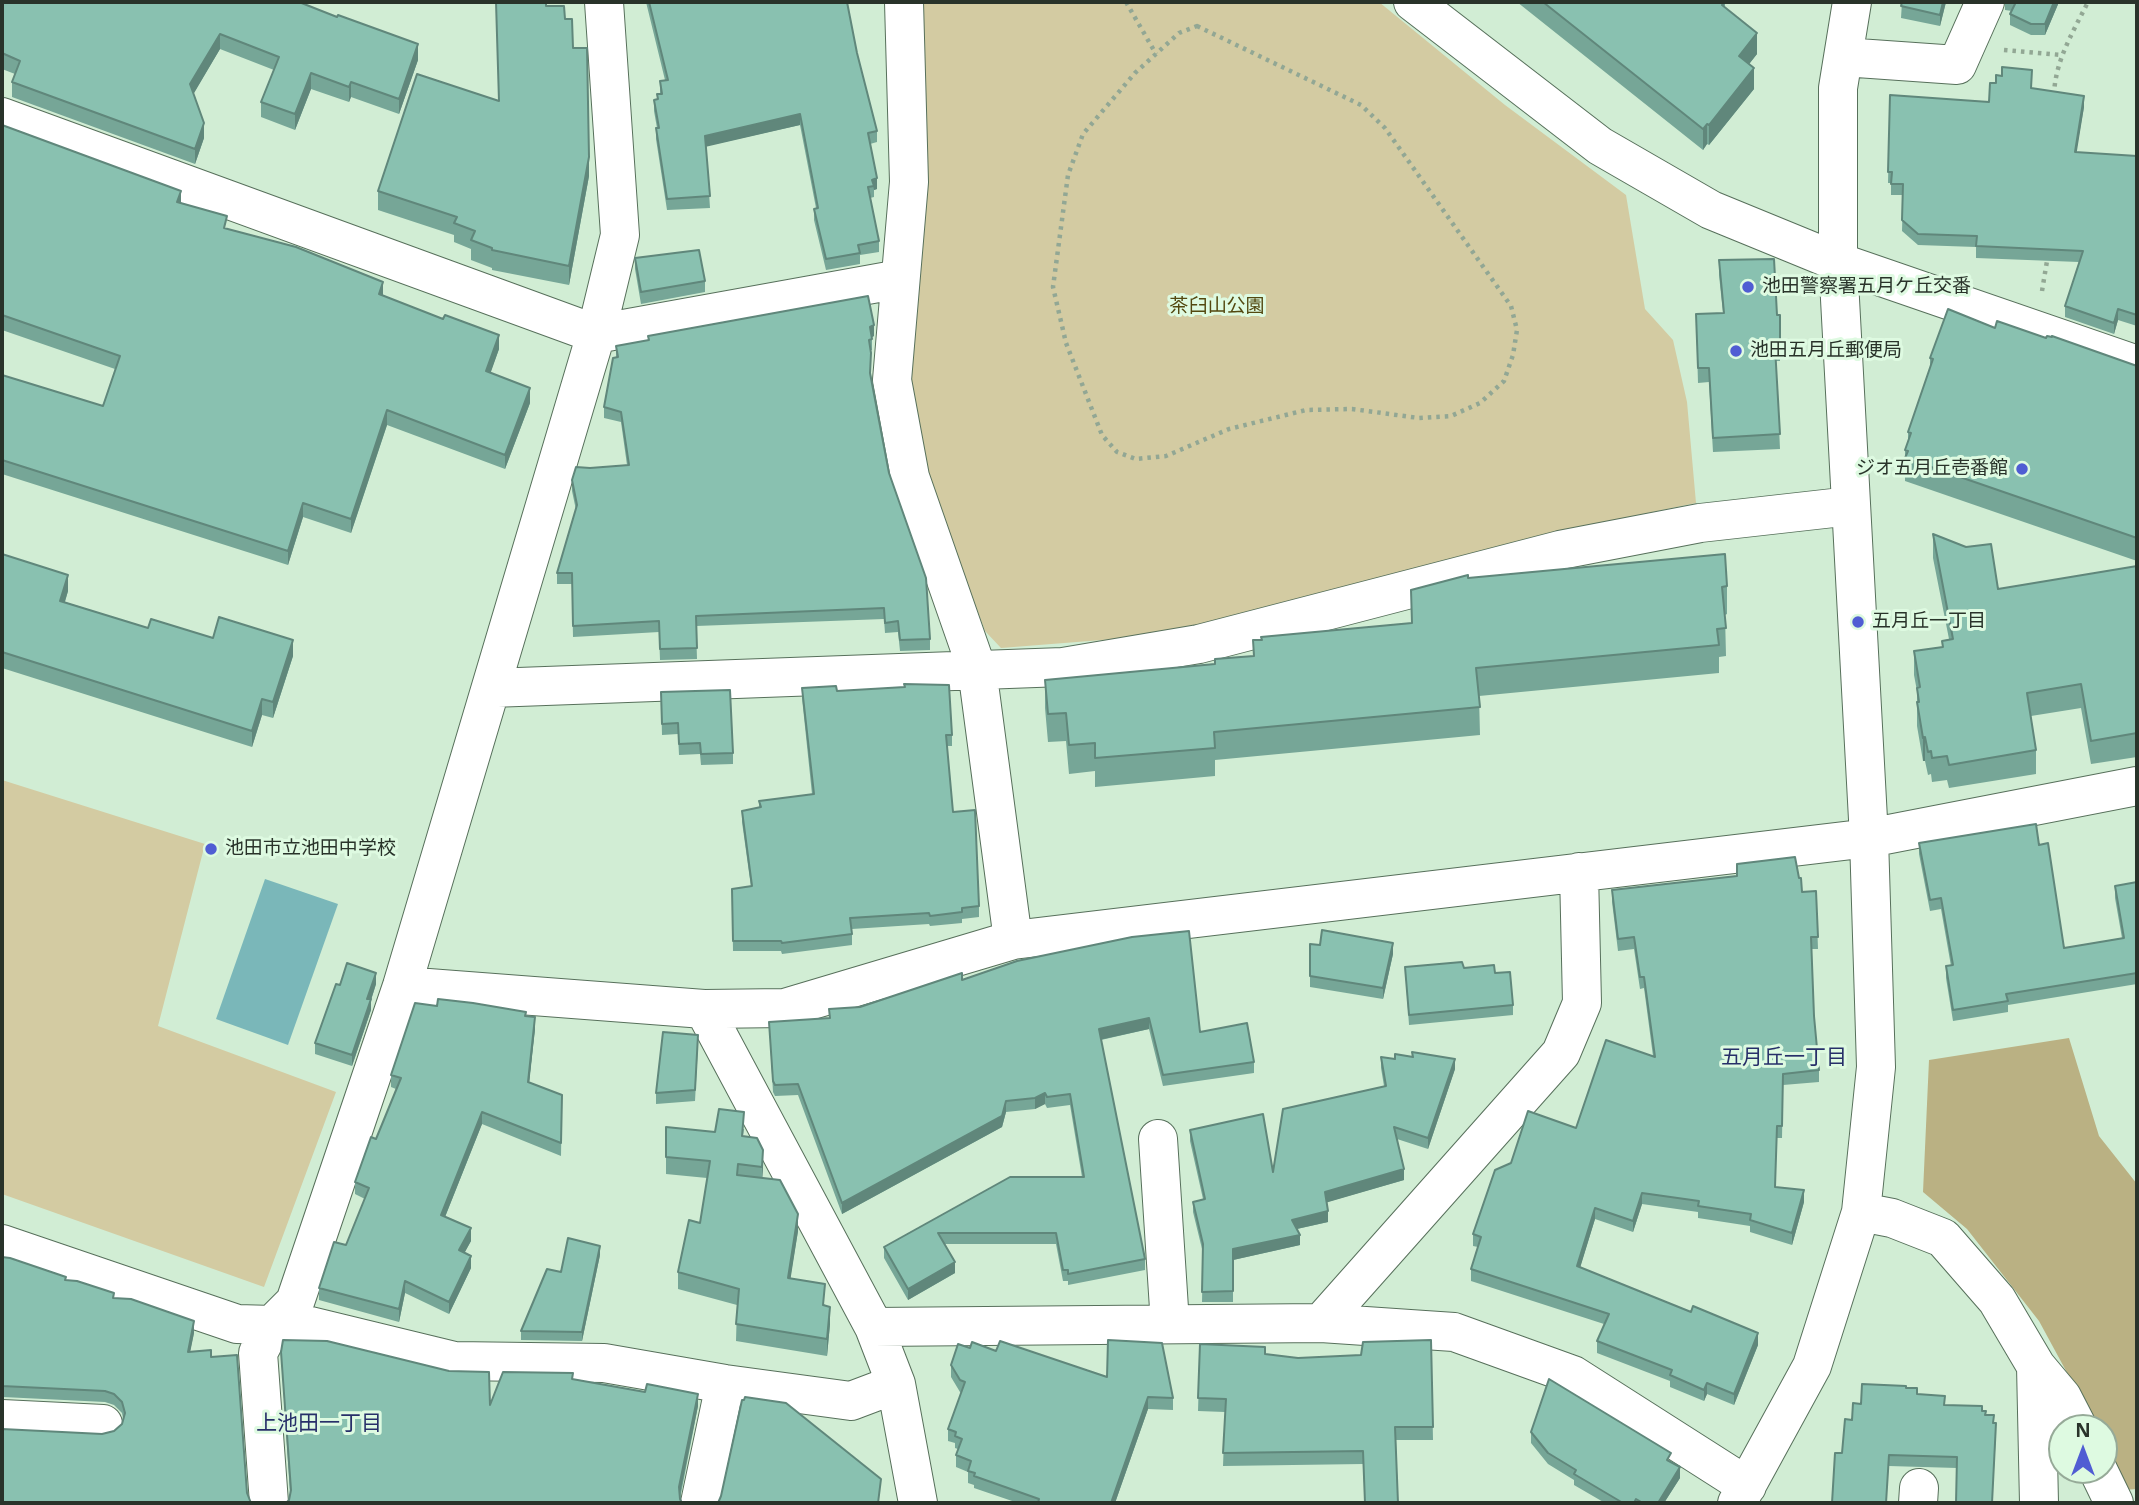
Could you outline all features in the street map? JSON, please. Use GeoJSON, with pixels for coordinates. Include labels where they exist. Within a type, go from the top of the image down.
{"type":"FeatureCollection","features":[{"type":"Feature","properties":{"kind":"street"},"geometry":{"type":"LineString","coordinates":[[269,1503],[258,1353],[273,1324],[295,1302],[402,985],[596,334],[620,235],[604,2]]}},
{"type":"Feature","properties":{"kind":"street"},"geometry":{"type":"LineString","coordinates":[[904,2],[909,182],[892,380],[910,477],[977,669],[1013,940]]}},
{"type":"Feature","properties":{"kind":"street"},"geometry":{"type":"LineString","coordinates":[[1413,2],[1600,146],[1711,210],[1838,262],[2137,365]]}},
{"type":"Feature","properties":{"kind":"street"},"geometry":{"type":"LineString","coordinates":[[874,1327],[1321,1323],[1454,1332],[1573,1375],[1742,1495],[1812,1366],[1861,1212],[1876,1068],[1869,838],[1838,262],[1838,88],[1852,2]]}},
{"type":"Feature","properties":{"kind":"street"},"geometry":{"type":"LineString","coordinates":[[1843,57],[1957,65],[1984,2]]}},
{"type":"Feature","properties":{"kind":"street"},"geometry":{"type":"LineString","coordinates":[[2,117],[596,334],[900,279]]}},
{"type":"Feature","properties":{"kind":"street"},"geometry":{"type":"LineString","coordinates":[[491,688],[1063,667],[1199,645],[1560,550],[1700,523],[1851,506]]}},
{"type":"Feature","properties":{"kind":"street"},"geometry":{"type":"LineString","coordinates":[[402,985],[704,1009],[785,1009],[1013,940],[1869,838],[2137,786]]}},
{"type":"Feature","properties":{"kind":"street"},"geometry":{"type":"LineString","coordinates":[[1321,1323],[1561,1053],[1582,1003],[1579,872]]}},
{"type":"Feature","properties":{"kind":"street"},"geometry":{"type":"LineString","coordinates":[[704,1009],[874,1327],[896,1384],[921,1502]]}},
{"type":"Feature","properties":{"kind":"street"},"geometry":{"type":"LineString","coordinates":[[1158,1139],[1170,1324]]}},
{"type":"Feature","properties":{"kind":"street"},"geometry":{"type":"LineString","coordinates":[[1861,1212],[1892,1218],[1943,1238],[1997,1300],[2036,1366],[2062,1397],[2071,1414]]}},
{"type":"Feature","properties":{"kind":"street"},"geometry":{"type":"LineString","coordinates":[[2,1244],[237,1324],[310,1326],[454,1361],[604,1363],[725,1384],[851,1401],[896,1384]]}},
{"type":"Feature","properties":{"kind":"street"},"geometry":{"type":"LineString","coordinates":[[2036,1366],[2039,1503]]}},
{"type":"Feature","properties":{"kind":"street"},"geometry":{"type":"LineString","coordinates":[[701,1503],[725,1384]]}},
{"type":"Feature","properties":{"kind":"street"},"geometry":{"type":"LineString","coordinates":[[2,1419],[103,1424]]}},
{"type":"Feature","properties":{"kind":"street"},"geometry":{"type":"LineString","coordinates":[[2104,1484],[2113,1503]]}},
{"type":"Feature","properties":{"kind":"path"},"geometry":{"type":"LineString","coordinates":[[1126,2],[1156,54]]}},
{"type":"Feature","properties":{"kind":"path"},"geometry":{"type":"LineString","coordinates":[[2054,106],[2055,80],[2062,55],[2088,2]]}},
{"type":"Feature","properties":{"kind":"path"},"geometry":{"type":"LineString","coordinates":[[1197,26],[1361,105],[1385,128],[1511,306],[1517,330],[1513,355],[1504,381],[1480,403],[1451,416],[1419,418],[1352,409],[1306,410],[1229,429],[1166,456],[1136,459],[1117,452],[1102,435],[1066,344],[1053,287],[1068,175],[1083,134],[1135,73],[1156,54],[1178,33],[1197,26]]}},
{"type":"Feature","properties":{"kind":"path"},"geometry":{"type":"LineString","coordinates":[[1965,45],[2062,55]]}},
{"type":"Feature","properties":{"kind":"path"},"geometry":{"type":"LineString","coordinates":[[2042,292],[2048,251]]}},
{"type":"Feature","properties":{"kind":"green space","name":"茶臼山公園"},"geometry":{"type":"Polygon","coordinates":[[[919,2],[1379,2],[1505,105],[1626,195],[1645,309],[1673,340],[1687,402],[1696,503],[1547,534],[1252,614],[1140,637],[1001,648],[985,631],[927,476],[908,378],[919,2]]]}},
{"type":"Feature","properties":{"kind":"green space"},"geometry":{"type":"Polygon","coordinates":[[[2,780],[205,844],[158,1026],[336,1092],[264,1287],[2,1194],[2,780]]]}},
{"type":"Feature","properties":{"kind":"shaded area"},"geometry":{"type":"Polygon","coordinates":[[[2069,1038],[2099,1136],[2137,1184],[2137,1489],[2124,1490],[2118,1468],[2118,1414],[2089,1414],[2039,1321],[1967,1229],[1923,1192],[1929,1060],[2069,1038]]]}},
{"type":"Feature","properties":{"kind":"water"},"geometry":{"type":"Polygon","coordinates":[[[265,879],[338,904],[288,1045],[216,1019],[265,879]]]}},
{"type":"Feature","properties":{"kind":"building"},"geometry":{"type":"Polygon","coordinates":[[[2,2],[299,2],[418,44],[399,99],[351,82],[349,87],[311,73],[295,114],[261,102],[279,57],[220,34],[190,84],[204,123],[195,149],[12,82],[20,61],[2,53],[2,2]]]}},
{"type":"Feature","properties":{"kind":"building"},"geometry":{"type":"Polygon","coordinates":[[[496,2],[546,2],[546,6],[564,6],[565,19],[572,19],[573,48],[587,48],[589,157],[569,266],[492,250],[471,240],[475,231],[454,223],[457,217],[378,191],[417,74],[499,101],[496,2]]]}},
{"type":"Feature","properties":{"kind":"building"},"geometry":{"type":"Polygon","coordinates":[[[649,2],[847,2],[877,131],[868,133],[877,178],[872,180],[874,186],[868,187],[879,241],[858,245],[860,253],[826,259],[814,209],[818,208],[800,114],[705,136],[710,196],[667,199],[654,100],[658,99],[657,94],[662,94],[660,81],[668,80],[649,2]]]}},
{"type":"Feature","properties":{"kind":"building"},"geometry":{"type":"Polygon","coordinates":[[[1543,2],[1725,2],[1722,5],[1757,33],[1739,56],[1754,68],[1703,129],[1543,2]]]}},
{"type":"Feature","properties":{"kind":"building"},"geometry":{"type":"Polygon","coordinates":[[[1902,2],[1943,2],[1940,15],[1901,6],[1902,2]]]}},
{"type":"Feature","properties":{"kind":"building"},"geometry":{"type":"Polygon","coordinates":[[[2016,2],[2054,2],[2045,24],[2031,24],[2010,14],[2016,2]]]}},
{"type":"Feature","properties":{"kind":"building"},"geometry":{"type":"Polygon","coordinates":[[[2002,67],[2032,70],[2031,88],[2084,96],[2075,152],[2137,156],[2137,315],[2118,309],[2114,323],[2065,306],[2083,251],[1976,246],[1977,236],[1918,234],[1902,220],[1903,184],[1891,184],[1892,172],[1888,172],[1890,95],[1989,102],[1990,83],[1996,83],[1996,75],[2002,76],[2002,67]]]}},
{"type":"Feature","properties":{"kind":"building"},"geometry":{"type":"Polygon","coordinates":[[[2,125],[181,191],[177,202],[227,216],[224,228],[296,247],[383,282],[379,294],[443,319],[445,315],[499,335],[486,371],[530,388],[505,455],[387,410],[351,519],[303,503],[288,551],[2,460],[2,375],[103,406],[120,356],[2,315],[2,125]]]}},
{"type":"Feature","properties":{"kind":"building"},"geometry":{"type":"Polygon","coordinates":[[[699,250],[705,281],[641,292],[635,258],[699,250]]]}},
{"type":"Feature","properties":{"kind":"building"},"geometry":{"type":"Polygon","coordinates":[[[1774,259],[1777,315],[1780,315],[1780,347],[1775,347],[1780,434],[1713,438],[1709,368],[1698,368],[1696,314],[1724,313],[1719,260],[1774,259]]]}},
{"type":"Feature","properties":{"kind":"building"},"geometry":{"type":"Polygon","coordinates":[[[868,296],[874,325],[870,327],[870,373],[889,473],[926,578],[930,639],[900,640],[898,621],[885,623],[884,608],[696,616],[697,648],[660,649],[659,621],[573,626],[572,573],[557,573],[577,505],[572,480],[576,467],[629,465],[621,412],[604,407],[613,358],[618,357],[616,346],[649,340],[648,336],[868,296]]]}},
{"type":"Feature","properties":{"kind":"building"},"geometry":{"type":"Polygon","coordinates":[[[1948,309],[1995,328],[1997,321],[2046,338],[2052,336],[2137,366],[2137,538],[1905,458],[1911,433],[1908,432],[1948,309]]]}},
{"type":"Feature","properties":{"kind":"building"},"geometry":{"type":"Polygon","coordinates":[[[1933,534],[1966,547],[1991,544],[1998,589],[2137,566],[2137,733],[2091,741],[2081,684],[2027,693],[2036,750],[1949,765],[1947,756],[1932,758],[1925,737],[1923,738],[1917,702],[1917,688],[1920,687],[1914,651],[1943,647],[1942,641],[1953,639],[1933,534]]]}},
{"type":"Feature","properties":{"kind":"building"},"geometry":{"type":"Polygon","coordinates":[[[2,554],[68,575],[60,601],[148,628],[151,619],[213,638],[219,617],[293,640],[273,702],[262,699],[252,731],[2,652],[2,554]]]}},
{"type":"Feature","properties":{"kind":"building"},"geometry":{"type":"Polygon","coordinates":[[[1725,554],[1727,586],[1722,587],[1726,628],[1717,629],[1719,645],[1476,668],[1480,707],[1214,732],[1215,748],[1095,758],[1095,743],[1069,745],[1066,713],[1048,714],[1045,680],[1215,664],[1215,659],[1254,656],[1253,640],[1262,640],[1261,637],[1412,623],[1411,590],[1468,575],[1468,578],[1725,554]]]}},
{"type":"Feature","properties":{"kind":"building"},"geometry":{"type":"Polygon","coordinates":[[[904,684],[949,685],[952,735],[946,735],[953,812],[975,810],[979,906],[962,908],[962,912],[930,916],[929,913],[850,918],[852,934],[782,943],[733,941],[732,889],[752,886],[742,811],[761,807],[759,801],[814,794],[802,688],[836,686],[837,691],[905,687],[904,684]]]}},
{"type":"Feature","properties":{"kind":"building"},"geometry":{"type":"Polygon","coordinates":[[[730,690],[733,753],[701,754],[700,743],[679,744],[678,723],[662,724],[661,692],[730,690]]]}},
{"type":"Feature","properties":{"kind":"building"},"geometry":{"type":"Polygon","coordinates":[[[2036,824],[2039,845],[2048,843],[2064,948],[2124,938],[2115,886],[2137,882],[2137,973],[2006,994],[2008,1001],[1953,1010],[1946,966],[1953,965],[1941,898],[1930,900],[1919,843],[2036,824]]]}},
{"type":"Feature","properties":{"kind":"building"},"geometry":{"type":"Polygon","coordinates":[[[1795,857],[1802,892],[1816,891],[1818,937],[1811,937],[1819,1070],[1783,1074],[1782,1126],[1777,1126],[1775,1187],[1804,1190],[1792,1233],[1750,1220],[1751,1214],[1698,1206],[1699,1201],[1642,1193],[1633,1221],[1595,1208],[1577,1266],[1691,1312],[1693,1306],[1758,1333],[1734,1394],[1707,1383],[1704,1390],[1670,1375],[1672,1370],[1597,1341],[1609,1314],[1471,1269],[1481,1237],[1473,1234],[1495,1170],[1511,1163],[1528,1111],[1576,1128],[1606,1040],[1655,1057],[1644,977],[1640,977],[1634,937],[1618,939],[1612,890],[1737,876],[1737,864],[1795,857]]]}},
{"type":"Feature","properties":{"kind":"building"},"geometry":{"type":"Polygon","coordinates":[[[1322,930],[1393,943],[1383,988],[1310,976],[1310,944],[1320,945],[1322,930]]]}},
{"type":"Feature","properties":{"kind":"building"},"geometry":{"type":"Polygon","coordinates":[[[1189,931],[1200,1032],[1247,1023],[1254,1062],[1163,1075],[1149,1018],[1099,1029],[1145,1259],[1068,1274],[1068,1270],[1063,1270],[1056,1233],[938,1233],[955,1262],[908,1289],[884,1247],[1010,1177],[1084,1177],[1070,1094],[1047,1097],[1045,1093],[1035,1098],[1006,1101],[1002,1116],[842,1203],[798,1084],[775,1085],[773,1081],[769,1022],[830,1018],[829,1009],[860,1007],[962,973],[962,980],[1017,961],[1132,937],[1189,931]]]}},
{"type":"Feature","properties":{"kind":"building"},"geometry":{"type":"Polygon","coordinates":[[[1462,962],[1464,968],[1494,965],[1495,973],[1510,972],[1513,1005],[1409,1015],[1405,967],[1462,962]]]}},
{"type":"Feature","properties":{"kind":"building"},"geometry":{"type":"Polygon","coordinates":[[[347,963],[376,973],[367,999],[371,999],[352,1055],[315,1043],[336,984],[340,985],[347,963]]]}},
{"type":"Feature","properties":{"kind":"building"},"geometry":{"type":"Polygon","coordinates":[[[438,999],[526,1012],[525,1016],[535,1017],[528,1082],[562,1095],[561,1143],[482,1112],[441,1215],[471,1228],[459,1250],[471,1256],[449,1302],[405,1281],[399,1309],[319,1288],[334,1242],[346,1245],[369,1188],[355,1182],[371,1137],[376,1139],[401,1078],[391,1075],[415,1003],[437,1006],[438,999]]]}},
{"type":"Feature","properties":{"kind":"building"},"geometry":{"type":"Polygon","coordinates":[[[663,1032],[698,1035],[695,1090],[656,1093],[663,1032]]]}},
{"type":"Feature","properties":{"kind":"building"},"geometry":{"type":"Polygon","coordinates":[[[1412,1052],[1455,1059],[1428,1138],[1394,1127],[1404,1169],[1325,1192],[1328,1211],[1292,1220],[1300,1235],[1233,1249],[1233,1291],[1202,1292],[1203,1244],[1193,1202],[1205,1199],[1190,1130],[1263,1114],[1273,1172],[1283,1109],[1386,1086],[1381,1057],[1395,1059],[1395,1054],[1413,1057],[1412,1052]]]}},
{"type":"Feature","properties":{"kind":"building"},"geometry":{"type":"Polygon","coordinates":[[[719,1109],[744,1112],[742,1136],[757,1138],[763,1150],[762,1167],[738,1164],[737,1175],[780,1180],[798,1214],[788,1278],[825,1284],[823,1305],[830,1307],[827,1339],[736,1324],[739,1289],[678,1272],[689,1220],[700,1223],[710,1161],[666,1157],[666,1127],[715,1132],[719,1109]]]}},
{"type":"Feature","properties":{"kind":"building"},"geometry":{"type":"Polygon","coordinates":[[[568,1238],[600,1246],[582,1332],[521,1331],[547,1269],[561,1272],[568,1238]]]}},
{"type":"Feature","properties":{"kind":"building"},"geometry":{"type":"Polygon","coordinates":[[[2,1257],[66,1277],[65,1280],[77,1281],[114,1293],[113,1298],[131,1299],[194,1321],[188,1352],[211,1350],[211,1357],[237,1355],[247,1493],[251,1503],[2,1503],[2,1429],[102,1434],[114,1431],[122,1424],[125,1413],[122,1402],[114,1394],[105,1391],[2,1386],[2,1257]]]}},
{"type":"Feature","properties":{"kind":"building"},"geometry":{"type":"Polygon","coordinates":[[[283,1340],[327,1341],[449,1371],[489,1372],[490,1405],[503,1372],[573,1373],[572,1379],[645,1392],[647,1384],[698,1394],[679,1487],[682,1503],[286,1503],[291,1490],[281,1352],[283,1340]]]}},
{"type":"Feature","properties":{"kind":"building"},"geometry":{"type":"Polygon","coordinates":[[[1108,1340],[1162,1343],[1173,1398],[1148,1397],[1111,1503],[1038,1503],[1039,1499],[974,1476],[975,1473],[968,1471],[971,1461],[956,1455],[962,1439],[955,1436],[956,1432],[948,1429],[965,1382],[960,1380],[951,1365],[958,1344],[970,1348],[972,1342],[996,1351],[1000,1341],[1107,1377],[1108,1340]]]}},
{"type":"Feature","properties":{"kind":"building"},"geometry":{"type":"Polygon","coordinates":[[[1431,1340],[1433,1427],[1395,1427],[1398,1503],[1365,1503],[1363,1451],[1223,1453],[1226,1399],[1198,1398],[1200,1344],[1265,1347],[1265,1354],[1298,1358],[1361,1355],[1363,1342],[1431,1340]]]}},
{"type":"Feature","properties":{"kind":"building"},"geometry":{"type":"Polygon","coordinates":[[[1549,1379],[1671,1453],[1667,1460],[1680,1467],[1658,1503],[1643,1503],[1636,1499],[1634,1503],[1623,1503],[1574,1474],[1576,1470],[1548,1453],[1531,1432],[1549,1379]]]}},
{"type":"Feature","properties":{"kind":"building"},"geometry":{"type":"Polygon","coordinates":[[[1862,1384],[1917,1388],[1917,1394],[1945,1396],[1944,1405],[1982,1406],[1982,1411],[1986,1411],[1985,1415],[1994,1415],[1993,1423],[1996,1423],[1992,1503],[1956,1503],[1957,1457],[1889,1455],[1886,1503],[1832,1503],[1835,1453],[1842,1453],[1845,1419],[1852,1420],[1853,1403],[1861,1404],[1862,1384]]]}},
{"type":"Feature","properties":{"kind":"building"},"geometry":{"type":"Polygon","coordinates":[[[745,1397],[786,1403],[881,1479],[878,1503],[718,1503],[742,1400],[745,1397]]]}},
{"type":"Feature","properties":{"kind":"place","name":"池田警察署五月ケ丘交番"},"geometry":{"type":"Point","coordinates":[1748,287]}},
{"type":"Feature","properties":{"kind":"place","name":"池田五月丘郵便局"},"geometry":{"type":"Point","coordinates":[1736,351]}},
{"type":"Feature","properties":{"kind":"place","name":"ジオ五月丘壱番館"},"geometry":{"type":"Point","coordinates":[2022,469]}},
{"type":"Feature","properties":{"kind":"place","name":"五月丘一丁目"},"geometry":{"type":"Point","coordinates":[1858,622]}},
{"type":"Feature","properties":{"kind":"place","name":"池田市立池田中学校"},"geometry":{"type":"Point","coordinates":[211,849]}},
{"type":"Feature","properties":{"kind":"district","name":"五月丘一丁目"},"geometry":{"type":"Point","coordinates":[1784,1058]}},
{"type":"Feature","properties":{"kind":"district","name":"上池田一丁目"},"geometry":{"type":"Point","coordinates":[319,1424]}}]}
